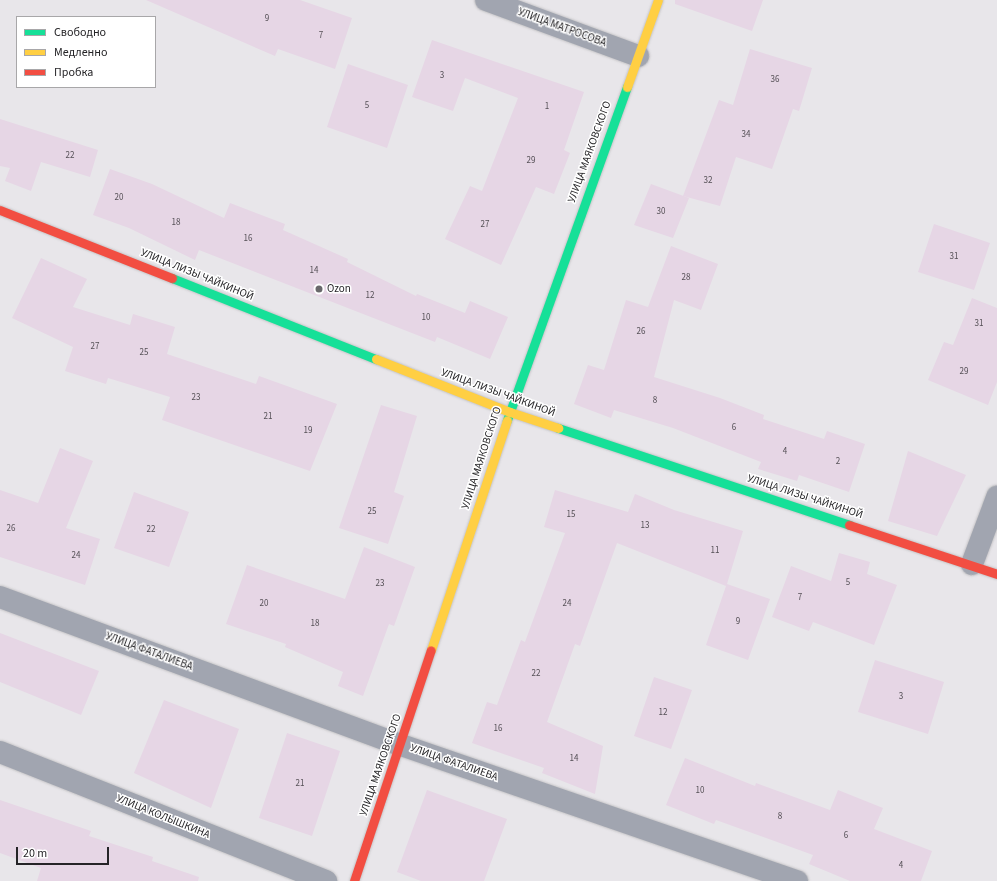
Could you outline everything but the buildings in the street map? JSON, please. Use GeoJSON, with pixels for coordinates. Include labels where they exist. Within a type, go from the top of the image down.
{"type":"FeatureCollection","features":[{"type":"Feature","properties":{"kind":"street","name":"УЛИЦА МАТРОСОВА"},"geometry":{"type":"LineString","coordinates":[[486,0],[638,56]]}},
{"type":"Feature","properties":{"kind":"street","name":"УЛИЦА МАЯКОВСКОГО"},"geometry":{"type":"LineString","coordinates":[[354,881],[401,745],[510,412],[658,0]]}},
{"type":"Feature","properties":{"kind":"street","name":"УЛИЦА ЛИЗЫ ЧАЙКИНОЙ"},"geometry":{"type":"LineString","coordinates":[[0,210],[510,412],[972,564],[997,574]]}},
{"type":"Feature","properties":{"kind":"street"},"geometry":{"type":"LineString","coordinates":[[972,564],[997,497]]}},
{"type":"Feature","properties":{"kind":"street","name":"УЛИЦА ФАТАЛИЕВА"},"geometry":{"type":"LineString","coordinates":[[0,597],[401,745],[797,881]]}},
{"type":"Feature","properties":{"kind":"street","name":"УЛИЦА КОЛЫШКИНА"},"geometry":{"type":"LineString","coordinates":[[0,752],[326,881]]}},
{"type":"Feature","properties":{"kind":"traffic: fast"},"geometry":{"type":"LineString","coordinates":[[507,420],[627,87]]}},
{"type":"Feature","properties":{"kind":"traffic: fast"},"geometry":{"type":"LineString","coordinates":[[172,278],[376,359]]}},
{"type":"Feature","properties":{"kind":"traffic: fast"},"geometry":{"type":"LineString","coordinates":[[558,428],[849,525]]}},
{"type":"Feature","properties":{"kind":"traffic: slow"},"geometry":{"type":"LineString","coordinates":[[627,87],[658,0]]}},
{"type":"Feature","properties":{"kind":"traffic: slow"},"geometry":{"type":"LineString","coordinates":[[376,359],[510,412],[558,428]]}},
{"type":"Feature","properties":{"kind":"traffic: slow"},"geometry":{"type":"LineString","coordinates":[[431,650],[507,420]]}},
{"type":"Feature","properties":{"kind":"traffic: jam"},"geometry":{"type":"LineString","coordinates":[[0,210],[172,278]]}},
{"type":"Feature","properties":{"kind":"traffic: jam"},"geometry":{"type":"LineString","coordinates":[[849,525],[997,574]]}},
{"type":"Feature","properties":{"kind":"traffic: jam"},"geometry":{"type":"LineString","coordinates":[[354,881],[431,650]]}},
{"type":"Feature","properties":{"kind":"place","name":"Ozon"},"geometry":{"type":"Point","coordinates":[319,289]}}]}
